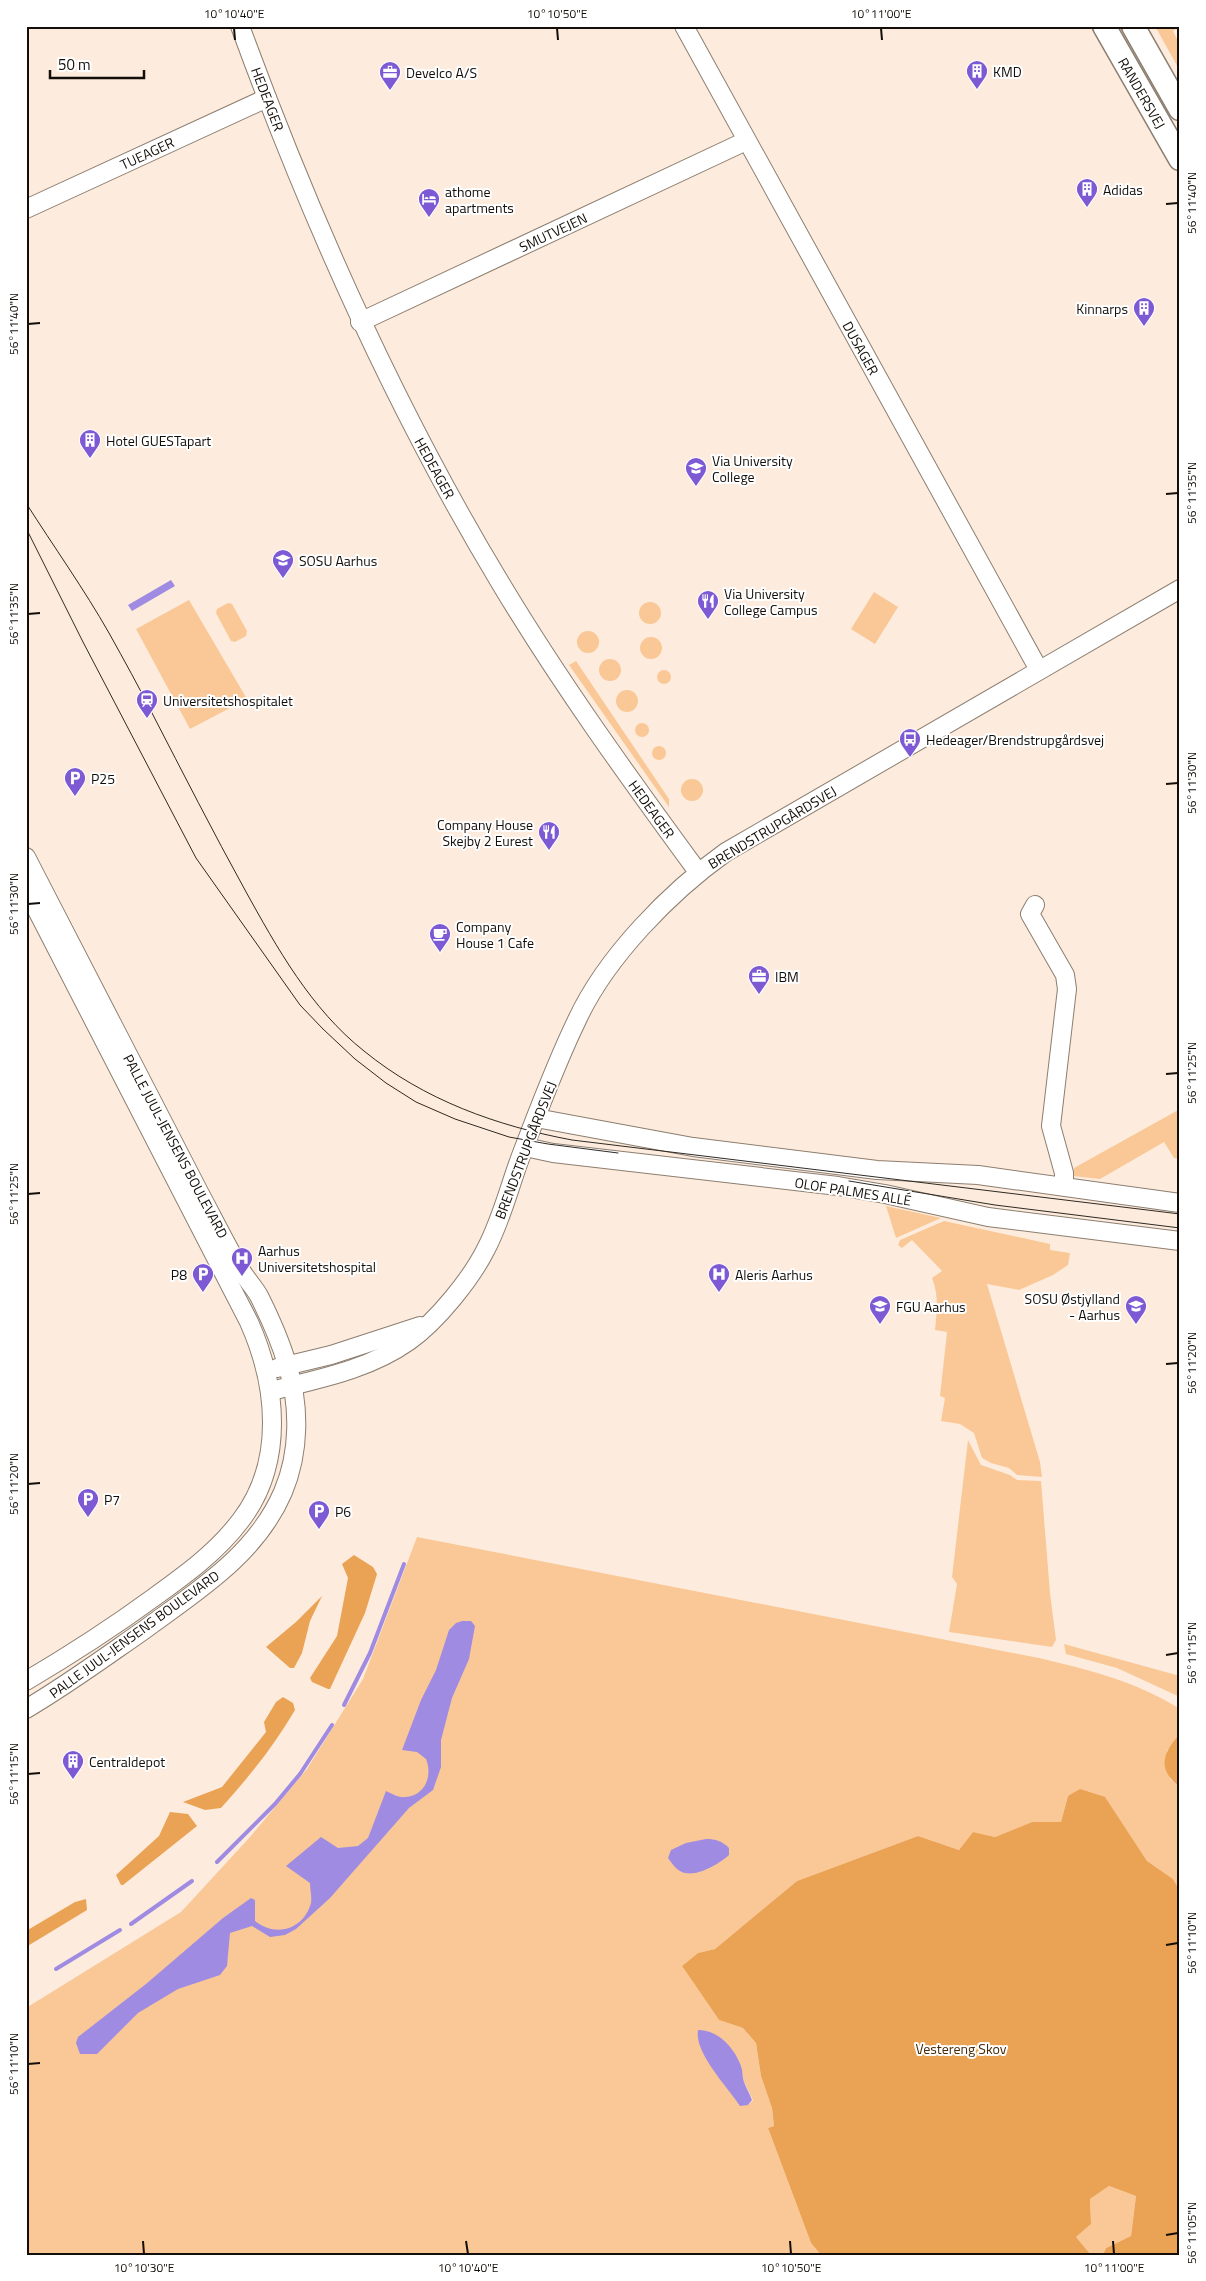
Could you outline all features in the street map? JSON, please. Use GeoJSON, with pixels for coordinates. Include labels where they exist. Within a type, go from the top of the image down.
{"type":"FeatureCollection","features":[{"type":"Feature","properties":{"kind":"main road","name":"RANDERSVEJ"},"geometry":{"type":"LineString","coordinates":[[1104,26],[1180,160]]}},
{"type":"Feature","properties":{"kind":"main road","name":"RANDERSVEJ"},"geometry":{"type":"LineString","coordinates":[[1133,26],[1180,109]]}},
{"type":"Feature","properties":{"kind":"street","name":"HEDEAGER"},"geometry":{"type":"LineString","coordinates":[[240,26],[315,218],[360,322],[419,439],[502,586],[589,723],[698,872]]}},
{"type":"Feature","properties":{"kind":"street","name":"DUSAGER"},"geometry":{"type":"LineString","coordinates":[[684,26],[1039,670]]}},
{"type":"Feature","properties":{"kind":"street","name":"TUEAGER"},"geometry":{"type":"LineString","coordinates":[[26,209],[267,98]]}},
{"type":"Feature","properties":{"kind":"street","name":"SMUTVEJEN"},"geometry":{"type":"LineString","coordinates":[[360,322],[746,141]]}},
{"type":"Feature","properties":{"kind":"street","name":"BRENDSTRUPGÅRDSVEJ"},"geometry":{"type":"LineString","coordinates":[[284,1374],[339,1374],[398,1348],[411,1340],[460,1289],[487,1248],[524,1147],[577,1019],[601,978],[666,901],[698,872],[726,852],[1180,589]]}},
{"type":"Feature","properties":{"kind":"street","name":"PALLE JUUL-JENSENS BOULEVARD"},"geometry":{"type":"LineString","coordinates":[[26,857],[224,1239],[241,1271],[258,1294],[274,1329],[296,1435],[292,1464],[284,1490],[271,1516],[252,1544],[198,1591],[108,1655],[26,1709]]}},
{"type":"Feature","properties":{"kind":"street","name":"PALLE JUUL-JENSENS BOULEVARD"},"geometry":{"type":"LineString","coordinates":[[26,889],[214,1252],[256,1312],[284,1374]]}},
{"type":"Feature","properties":{"kind":"street"},"geometry":{"type":"LineString","coordinates":[[1035,905],[1030,914],[1065,975],[1067,989],[1051,1126],[1064,1173],[1064,1186]]}},
{"type":"Feature","properties":{"kind":"street","name":"OLOF PALMES ALLÉ"},"geometry":{"type":"LineString","coordinates":[[536,1118],[712,1149],[878,1170],[978,1175],[1180,1203]]}},
{"type":"Feature","properties":{"kind":"street","name":"OLOF PALMES ALLÉ"},"geometry":{"type":"LineString","coordinates":[[524,1147],[553,1153],[838,1186],[885,1194],[988,1217],[1180,1241]]}},
{"type":"Feature","properties":{"kind":"street","name":"BRENDSTRUPGÅRDSVEJ"},"geometry":{"type":"LineString","coordinates":[[284,1374],[331,1355],[427,1324]]}},
{"type":"Feature","properties":{"kind":"street","name":"PALLE JUUL-JENSENS BOULEVARD"},"geometry":{"type":"LineString","coordinates":[[26,1681],[97,1638],[184,1576],[216,1548],[241,1521],[258,1491],[269,1461],[272,1435],[271,1391],[284,1374]]}},
{"type":"Feature","properties":{"kind":"shaded area"},"geometry":{"type":"Polygon","coordinates":[[[1155,26],[1180,26],[1173,31],[1180,45],[1180,71],[1155,26]]]}},
{"type":"Feature","properties":{"kind":"shaded area"},"geometry":{"type":"Polygon","coordinates":[[[171,580],[175,586],[132,611],[128,605],[171,580]]]}},
{"type":"Feature","properties":{"kind":"shaded area"},"geometry":{"type":"Polygon","coordinates":[[[874,592],[898,607],[875,644],[851,629],[874,592]]]}},
{"type":"Feature","properties":{"kind":"shaded area"},"geometry":{"type":"Polygon","coordinates":[[[189,600],[247,699],[190,729],[136,629],[189,600]]]}},
{"type":"Feature","properties":{"kind":"shaded area"},"geometry":{"type":"Polygon","coordinates":[[[650,602],[658,605],[661,613],[658,621],[650,624],[642,621],[639,613],[642,605],[650,602]]]}},
{"type":"Feature","properties":{"kind":"shaded area"},"geometry":{"type":"Polygon","coordinates":[[[228,603],[232,604],[247,631],[246,636],[235,642],[231,641],[216,613],[217,609],[228,603]]]}},
{"type":"Feature","properties":{"kind":"shaded area"},"geometry":{"type":"Polygon","coordinates":[[[584,631],[592,631],[599,638],[599,646],[592,653],[584,653],[577,646],[577,638],[584,631]]]}},
{"type":"Feature","properties":{"kind":"shaded area"},"geometry":{"type":"Polygon","coordinates":[[[651,637],[659,640],[662,648],[659,656],[651,659],[643,656],[640,648],[643,640],[651,637]]]}},
{"type":"Feature","properties":{"kind":"shaded area"},"geometry":{"type":"Polygon","coordinates":[[[606,659],[614,659],[621,666],[621,674],[614,681],[606,681],[599,674],[599,666],[606,659]]]}},
{"type":"Feature","properties":{"kind":"shaded area"},"geometry":{"type":"Polygon","coordinates":[[[576,661],[669,799],[669,807],[569,665],[576,661]]]}},
{"type":"Feature","properties":{"kind":"shaded area"},"geometry":{"type":"Polygon","coordinates":[[[661,670],[667,670],[671,677],[667,684],[661,684],[657,680],[657,674],[661,670]]]}},
{"type":"Feature","properties":{"kind":"shaded area"},"geometry":{"type":"Polygon","coordinates":[[[627,690],[635,693],[638,701],[635,709],[627,712],[619,709],[616,701],[619,693],[627,690]]]}},
{"type":"Feature","properties":{"kind":"shaded area"},"geometry":{"type":"Polygon","coordinates":[[[639,723],[645,723],[649,730],[645,737],[639,737],[635,733],[635,727],[639,723]]]}},
{"type":"Feature","properties":{"kind":"shaded area"},"geometry":{"type":"Polygon","coordinates":[[[656,746],[662,746],[666,753],[662,760],[656,760],[652,756],[652,750],[656,746]]]}},
{"type":"Feature","properties":{"kind":"shaded area"},"geometry":{"type":"Polygon","coordinates":[[[692,779],[700,782],[703,790],[700,798],[692,801],[684,798],[681,790],[684,782],[692,779]]]}},
{"type":"Feature","properties":{"kind":"shaded area"},"geometry":{"type":"Polygon","coordinates":[[[1180,1109],[1180,1159],[1174,1158],[1164,1142],[1100,1179],[1073,1176],[1074,1168],[1180,1109]]]}},
{"type":"Feature","properties":{"kind":"shaded area"},"geometry":{"type":"Polygon","coordinates":[[[886,1206],[941,1218],[896,1238],[886,1206]]]}},
{"type":"Feature","properties":{"kind":"shaded area"},"geometry":{"type":"Polygon","coordinates":[[[944,1221],[1050,1244],[1050,1250],[1070,1253],[1068,1265],[1053,1275],[1019,1290],[987,1284],[1040,1462],[1042,1477],[1017,1475],[1009,1468],[991,1463],[982,1458],[974,1433],[960,1424],[941,1421],[945,1398],[940,1396],[947,1332],[935,1330],[937,1297],[932,1278],[942,1271],[912,1240],[902,1248],[898,1245],[900,1240],[944,1221]]]}},
{"type":"Feature","properties":{"kind":"shaded area"},"geometry":{"type":"Polygon","coordinates":[[[968,1440],[981,1465],[1010,1475],[1017,1480],[1041,1481],[1050,1593],[1056,1640],[1052,1647],[949,1632],[957,1584],[952,1577],[968,1440]]]}},
{"type":"Feature","properties":{"kind":"shaded area"},"geometry":{"type":"Polygon","coordinates":[[[417,1537],[1039,1658],[1076,1667],[1129,1684],[1180,1709],[1180,1734],[1167,1751],[1170,1779],[1180,1787],[1180,1891],[1173,1879],[1147,1861],[1105,1798],[1068,1796],[1061,1822],[1032,1822],[995,1837],[973,1832],[959,1850],[918,1836],[797,1881],[715,1949],[698,1953],[682,1966],[719,2020],[743,2028],[756,2043],[761,2076],[772,2108],[774,2126],[768,2128],[811,2243],[821,2255],[26,2255],[26,2008],[181,1912],[250,1837],[307,1769],[363,1679],[417,1537]],[[741,2065],[733,2095],[740,2105],[748,2105],[753,2100],[744,2082],[741,2065]]]}},
{"type":"Feature","properties":{"kind":"shaded area"},"geometry":{"type":"Polygon","coordinates":[[[471,1621],[475,1626],[469,1659],[452,1698],[441,1740],[441,1767],[433,1790],[409,1808],[330,1898],[296,1929],[285,1935],[270,1937],[252,1926],[230,1933],[227,1966],[220,1975],[178,1989],[138,2013],[97,2054],[80,2054],[76,2043],[78,2037],[146,1984],[223,1918],[251,1898],[255,1900],[255,1921],[263,1926],[280,1930],[296,1925],[307,1912],[311,1903],[310,1883],[286,1866],[321,1837],[338,1848],[358,1846],[368,1838],[386,1791],[403,1797],[412,1796],[422,1789],[428,1778],[426,1759],[417,1752],[402,1750],[421,1700],[436,1670],[449,1630],[456,1623],[471,1621]]]}},
{"type":"Feature","properties":{"kind":"shaded area"},"geometry":{"type":"Polygon","coordinates":[[[1064,1644],[1180,1676],[1180,1697],[1117,1668],[1066,1654],[1064,1644]]]}},
{"type":"Feature","properties":{"kind":"shaded area"},"geometry":{"type":"Polygon","coordinates":[[[706,1839],[716,1840],[724,1844],[729,1848],[729,1855],[713,1866],[694,1873],[680,1871],[668,1858],[671,1850],[686,1843],[706,1839]]]}},
{"type":"Feature","properties":{"kind":"shaded area"},"geometry":{"type":"Polygon","coordinates":[[[698,2030],[719,2036],[734,2052],[741,2066],[744,2082],[752,2100],[748,2105],[740,2106],[713,2070],[701,2049],[698,2030]]]}},
{"type":"Feature","properties":{"kind":"shaded area"},"geometry":{"type":"Polygon","coordinates":[[[1109,2186],[1136,2196],[1131,2236],[1106,2248],[1103,2255],[1091,2255],[1076,2237],[1091,2224],[1090,2199],[1109,2186]]]}},
{"type":"Feature","properties":{"kind":"green space"},"geometry":{"type":"Polygon","coordinates":[[[354,1555],[373,1567],[377,1574],[365,1613],[330,1689],[328,1689],[312,1682],[310,1678],[337,1636],[348,1578],[342,1564],[354,1555]]]}},
{"type":"Feature","properties":{"kind":"green space"},"geometry":{"type":"Polygon","coordinates":[[[322,1596],[310,1621],[302,1653],[294,1668],[290,1668],[266,1647],[296,1622],[322,1596]]]}},
{"type":"Feature","properties":{"kind":"green space"},"geometry":{"type":"Polygon","coordinates":[[[283,1697],[293,1703],[295,1710],[261,1761],[221,1808],[205,1810],[183,1802],[222,1787],[266,1732],[264,1722],[276,1702],[283,1697]]]}},
{"type":"Feature","properties":{"kind":"green space"},"geometry":{"type":"Polygon","coordinates":[[[1180,1734],[1180,1787],[1168,1774],[1165,1768],[1165,1761],[1169,1748],[1180,1734]]]}},
{"type":"Feature","properties":{"kind":"green space","name":"Vestereng Skov"},"geometry":{"type":"Polygon","coordinates":[[[1080,1789],[1105,1797],[1147,1861],[1173,1879],[1180,1891],[1180,2255],[1103,2255],[1106,2248],[1131,2236],[1136,2196],[1109,2186],[1090,2199],[1091,2224],[1076,2237],[1091,2255],[821,2255],[811,2243],[768,2128],[774,2126],[772,2108],[761,2076],[756,2043],[743,2028],[719,2020],[682,1966],[698,1953],[715,1949],[797,1881],[918,1836],[959,1850],[973,1832],[995,1837],[1032,1822],[1061,1822],[1068,1796],[1080,1789]]]}},
{"type":"Feature","properties":{"kind":"green space"},"geometry":{"type":"Polygon","coordinates":[[[170,1812],[188,1814],[197,1826],[121,1885],[116,1875],[159,1836],[170,1812]]]}},
{"type":"Feature","properties":{"kind":"green space"},"geometry":{"type":"Polygon","coordinates":[[[86,1899],[87,1910],[26,1947],[26,1931],[75,1902],[86,1899]]]}},
{"type":"Feature","properties":{"kind":"waterway"},"geometry":{"type":"LineString","coordinates":[[344,1705],[370,1653],[404,1564]]}},
{"type":"Feature","properties":{"kind":"waterway"},"geometry":{"type":"LineString","coordinates":[[217,1862],[275,1804],[300,1774],[332,1725]]}},
{"type":"Feature","properties":{"kind":"waterway"},"geometry":{"type":"LineString","coordinates":[[131,1924],[192,1881]]}},
{"type":"Feature","properties":{"kind":"waterway"},"geometry":{"type":"LineString","coordinates":[[56,1969],[120,1930]]}},
{"type":"Feature","properties":{"kind":"tram line"},"geometry":{"type":"LineString","coordinates":[[26,503],[109,633],[233,868],[283,955],[311,997],[345,1034],[364,1051],[411,1084],[462,1109],[489,1119],[572,1140],[1180,1214]]}},
{"type":"Feature","properties":{"kind":"tram line"},"geometry":{"type":"LineString","coordinates":[[26,528],[83,642],[196,858],[300,1005],[355,1059],[386,1083],[416,1102],[455,1119],[509,1137],[618,1153]]}},
{"type":"Feature","properties":{"kind":"tram line"},"geometry":{"type":"LineString","coordinates":[[849,1181],[995,1205],[1180,1228]]}},
{"type":"Feature","properties":{"kind":"place","name":"KMD"},"geometry":{"type":"Point","coordinates":[977,90]}},
{"type":"Feature","properties":{"kind":"place","name":"Develco A/S"},"geometry":{"type":"Point","coordinates":[390,91]}},
{"type":"Feature","properties":{"kind":"place","name":"Adidas"},"geometry":{"type":"Point","coordinates":[1087,208]}},
{"type":"Feature","properties":{"kind":"place","name":"athome apartments"},"geometry":{"type":"Point","coordinates":[429,218]}},
{"type":"Feature","properties":{"kind":"place","name":"Kinnarps"},"geometry":{"type":"Point","coordinates":[1144,327]}},
{"type":"Feature","properties":{"kind":"place","name":"Hotel GUESTapart"},"geometry":{"type":"Point","coordinates":[90,459]}},
{"type":"Feature","properties":{"kind":"place","name":"Via University College"},"geometry":{"type":"Point","coordinates":[696,487]}},
{"type":"Feature","properties":{"kind":"place","name":"SOSU Aarhus"},"geometry":{"type":"Point","coordinates":[283,579]}},
{"type":"Feature","properties":{"kind":"place","name":"Via University College Campus"},"geometry":{"type":"Point","coordinates":[708,620]}},
{"type":"Feature","properties":{"kind":"place","name":"Universitetshospitalet"},"geometry":{"type":"Point","coordinates":[147,719]}},
{"type":"Feature","properties":{"kind":"place","name":"Hedeager/Brendstrupgårdsvej"},"geometry":{"type":"Point","coordinates":[910,758]}},
{"type":"Feature","properties":{"kind":"place","name":"P25"},"geometry":{"type":"Point","coordinates":[75,797]}},
{"type":"Feature","properties":{"kind":"place","name":"Company House Skejby 2 Eurest"},"geometry":{"type":"Point","coordinates":[549,851]}},
{"type":"Feature","properties":{"kind":"place","name":"Company House 1 Cafe"},"geometry":{"type":"Point","coordinates":[440,953]}},
{"type":"Feature","properties":{"kind":"place","name":"IBM"},"geometry":{"type":"Point","coordinates":[759,995]}},
{"type":"Feature","properties":{"kind":"place","name":"Aarhus Universitetshospital"},"geometry":{"type":"Point","coordinates":[242,1277]}},
{"type":"Feature","properties":{"kind":"place","name":"P8"},"geometry":{"type":"Point","coordinates":[203,1293]}},
{"type":"Feature","properties":{"kind":"place","name":"Aleris Aarhus"},"geometry":{"type":"Point","coordinates":[719,1293]}},
{"type":"Feature","properties":{"kind":"place","name":"FGU Aarhus"},"geometry":{"type":"Point","coordinates":[880,1325]}},
{"type":"Feature","properties":{"kind":"place","name":"SOSU Østjylland - Aarhus"},"geometry":{"type":"Point","coordinates":[1136,1325]}},
{"type":"Feature","properties":{"kind":"place","name":"P7"},"geometry":{"type":"Point","coordinates":[88,1518]}},
{"type":"Feature","properties":{"kind":"place","name":"P6"},"geometry":{"type":"Point","coordinates":[319,1530]}},
{"type":"Feature","properties":{"kind":"place","name":"Centraldepot"},"geometry":{"type":"Point","coordinates":[73,1780]}}]}
